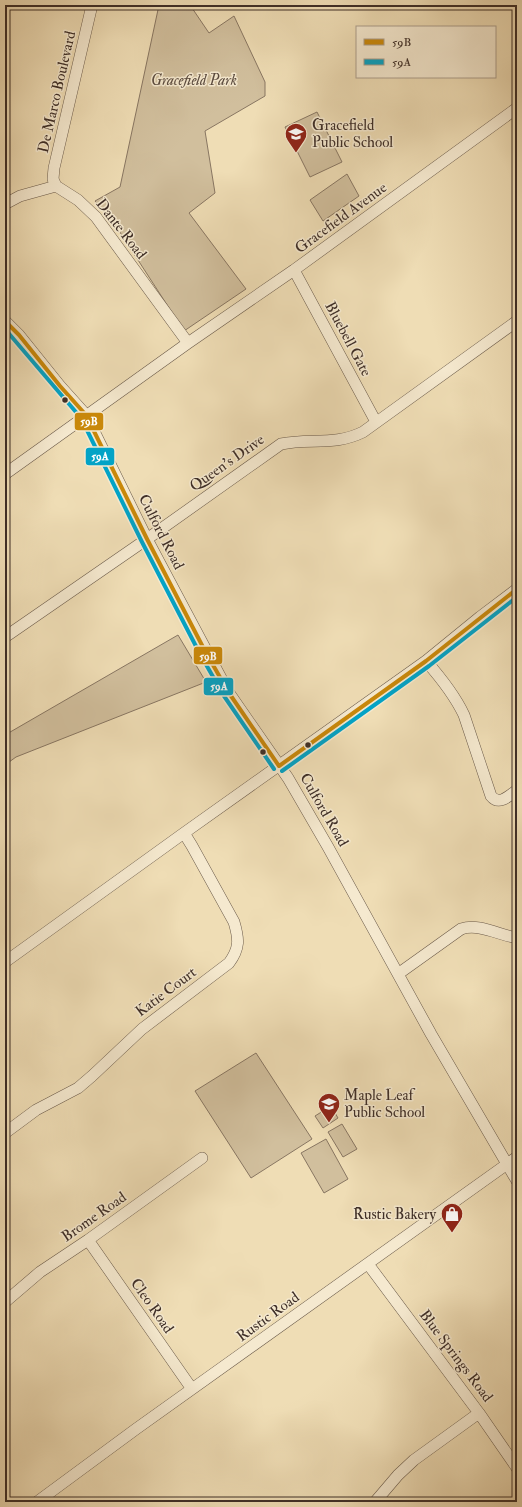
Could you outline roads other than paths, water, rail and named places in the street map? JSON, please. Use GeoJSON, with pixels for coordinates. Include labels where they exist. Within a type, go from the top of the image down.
{"type":"FeatureCollection","features":[{"type":"Feature","properties":{"kind":"street","name":"De Marco Boulevard"},"geometry":{"type":"LineString","coordinates":[[56,186],[53,179],[54,168],[92,5]]}},
{"type":"Feature","properties":{"kind":"street","name":"Gracefield Avenue"},"geometry":{"type":"LineString","coordinates":[[5,474],[188,343],[294,270],[517,108]]}},
{"type":"Feature","properties":{"kind":"street"},"geometry":{"type":"LineString","coordinates":[[5,204],[20,196],[56,186]]}},
{"type":"Feature","properties":{"kind":"street","name":"Dante Road"},"geometry":{"type":"LineString","coordinates":[[56,186],[78,200],[96,217],[188,343]]}},
{"type":"Feature","properties":{"kind":"street","name":"Bluebell Gate"},"geometry":{"type":"LineString","coordinates":[[294,270],[376,422]]}},
{"type":"Feature","properties":{"kind":"street","name":"Culford Road"},"geometry":{"type":"LineString","coordinates":[[5,321],[19,335],[86,416],[147,539],[229,693],[288,778],[517,1181]]}},
{"type":"Feature","properties":{"kind":"street","name":"Queen's Drive"},"geometry":{"type":"LineString","coordinates":[[5,637],[281,444],[297,441],[338,441],[350,438],[363,432],[517,321]]}},
{"type":"Feature","properties":{"kind":"street"},"geometry":{"type":"LineString","coordinates":[[5,962],[426,661],[517,589]]}},
{"type":"Feature","properties":{"kind":"street"},"geometry":{"type":"LineString","coordinates":[[426,661],[441,679],[462,710],[469,726],[491,796],[494,800],[500,800],[517,790]]}},
{"type":"Feature","properties":{"kind":"street","name":"Katie Court"},"geometry":{"type":"LineString","coordinates":[[5,1133],[36,1110],[78,1088],[142,1029],[229,963],[234,956],[238,948],[238,936],[234,922],[184,833]]}},
{"type":"Feature","properties":{"kind":"street"},"geometry":{"type":"LineString","coordinates":[[398,974],[466,928],[486,930],[517,938]]}},
{"type":"Feature","properties":{"kind":"street","name":"Rustic Road"},"geometry":{"type":"LineString","coordinates":[[37,1502],[136,1429],[517,1157]]}},
{"type":"Feature","properties":{"kind":"street","name":"Brome Road"},"geometry":{"type":"LineString","coordinates":[[5,1302],[40,1272],[88,1240],[202,1158]]}},
{"type":"Feature","properties":{"kind":"street","name":"Cleo Road"},"geometry":{"type":"LineString","coordinates":[[88,1240],[192,1389]]}},
{"type":"Feature","properties":{"kind":"street","name":"Blue Springs Road"},"geometry":{"type":"LineString","coordinates":[[368,1264],[479,1413],[517,1468]]}},
{"type":"Feature","properties":{"kind":"street"},"geometry":{"type":"LineString","coordinates":[[375,1502],[398,1475],[414,1460],[479,1413]]}},
{"type":"Feature","properties":{"kind":"place","name":"Gracefield Public School"},"geometry":{"type":"Point","coordinates":[296,154]}},
{"type":"Feature","properties":{"kind":"place","name":"Maple Leaf Public School"},"geometry":{"type":"Point","coordinates":[329,1124]}},
{"type":"Feature","properties":{"kind":"place","name":"Rustic Bakery"},"geometry":{"type":"Point","coordinates":[452,1234]}},
{"type":"Feature","properties":{"kind":"park label","name":"Gracefield Park"},"geometry":{"type":"Point","coordinates":[194,80]}}]}
